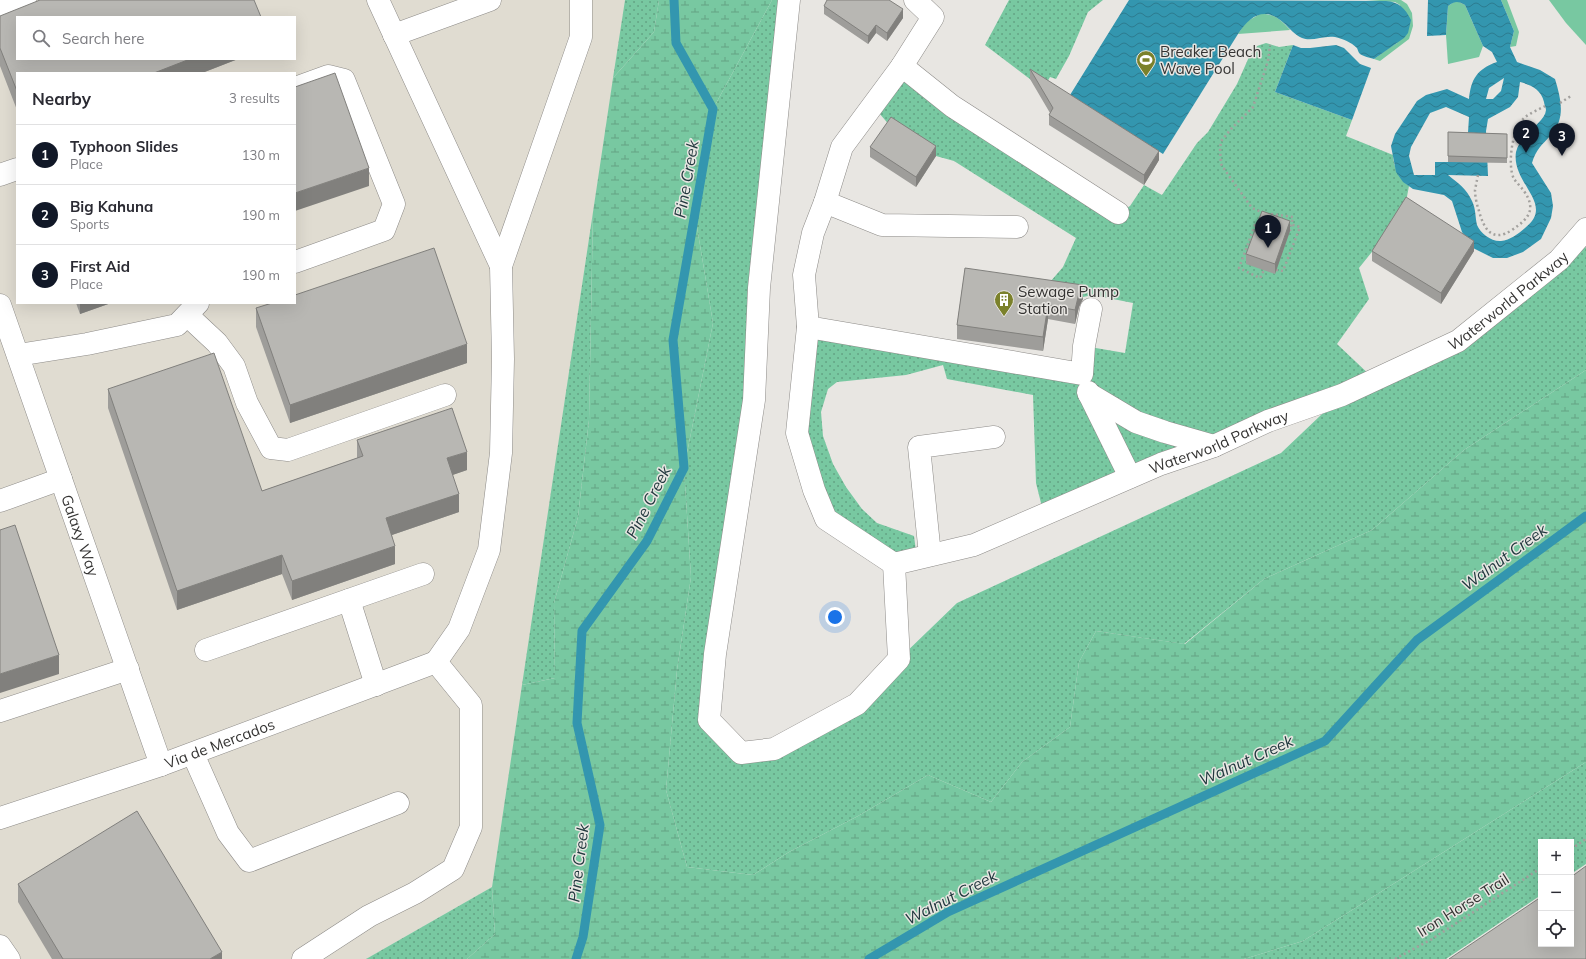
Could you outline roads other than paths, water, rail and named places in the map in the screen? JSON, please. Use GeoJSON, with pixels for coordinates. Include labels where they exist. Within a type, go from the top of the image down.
{"type":"FeatureCollection","features":[{"type":"Feature","properties":{"kind":"street"},"geometry":{"type":"LineString","coordinates":[[0,9],[25,0]]}},
{"type":"Feature","properties":{"kind":"street"},"geometry":{"type":"LineString","coordinates":[[378,0],[500,266]]}},
{"type":"Feature","properties":{"kind":"street"},"geometry":{"type":"LineString","coordinates":[[394,36],[490,0]]}},
{"type":"Feature","properties":{"kind":"street"},"geometry":{"type":"LineString","coordinates":[[303,959],[369,916],[415,893],[453,869],[471,827],[471,705],[436,662],[458,629],[489,550],[501,453],[503,359],[500,266],[581,37],[580,0]]}},
{"type":"Feature","properties":{"kind":"street"},"geometry":{"type":"LineString","coordinates":[[789,0],[759,288],[754,400],[715,654],[709,720],[741,753],[774,749],[857,704],[899,659],[894,564],[826,519],[814,490],[797,433],[808,327],[804,275],[813,233],[825,202],[842,147],[902,66],[934,17],[915,0]]}},
{"type":"Feature","properties":{"kind":"street"},"geometry":{"type":"LineString","coordinates":[[902,66],[952,106],[1118,213]]}},
{"type":"Feature","properties":{"kind":"street"},"geometry":{"type":"LineString","coordinates":[[296,88],[328,76],[344,80],[394,204],[384,230],[296,262]]}},
{"type":"Feature","properties":{"kind":"street"},"geometry":{"type":"LineString","coordinates":[[0,175],[16,169]]}},
{"type":"Feature","properties":{"kind":"street"},"geometry":{"type":"LineString","coordinates":[[825,202],[882,225],[1017,228]]}},
{"type":"Feature","properties":{"kind":"street","name":"Waterworld Parkway"},"geometry":{"type":"LineString","coordinates":[[894,564],[974,545],[1161,464],[1214,446],[1268,421],[1342,395],[1458,341],[1559,260],[1586,229]]}},
{"type":"Feature","properties":{"kind":"street","name":"Galaxy Way"},"geometry":{"type":"LineString","coordinates":[[0,305],[161,765]]}},
{"type":"Feature","properties":{"kind":"street"},"geometry":{"type":"LineString","coordinates":[[18,355],[87,344],[177,325],[193,309],[234,366],[246,403],[271,448],[288,450],[445,395]]}},
{"type":"Feature","properties":{"kind":"street"},"geometry":{"type":"LineString","coordinates":[[1091,309],[1084,346],[1082,374],[1089,394],[1130,477]]}},
{"type":"Feature","properties":{"kind":"street"},"geometry":{"type":"LineString","coordinates":[[808,327],[1082,374]]}},
{"type":"Feature","properties":{"kind":"street"},"geometry":{"type":"LineString","coordinates":[[1089,394],[1136,422],[1214,446]]}},
{"type":"Feature","properties":{"kind":"street"},"geometry":{"type":"LineString","coordinates":[[930,555],[919,447],[994,437]]}},
{"type":"Feature","properties":{"kind":"street"},"geometry":{"type":"LineString","coordinates":[[0,501],[61,479]]}},
{"type":"Feature","properties":{"kind":"street"},"geometry":{"type":"LineString","coordinates":[[206,650],[423,574]]}},
{"type":"Feature","properties":{"kind":"street"},"geometry":{"type":"LineString","coordinates":[[349,600],[376,685]]}},
{"type":"Feature","properties":{"kind":"street","name":"Via de Mercados"},"geometry":{"type":"LineString","coordinates":[[0,818],[193,754],[436,662]]}},
{"type":"Feature","properties":{"kind":"street"},"geometry":{"type":"LineString","coordinates":[[0,711],[128,669]]}},
{"type":"Feature","properties":{"kind":"street"},"geometry":{"type":"LineString","coordinates":[[193,754],[228,833],[249,861],[398,803]]}},
{"type":"Feature","properties":{"kind":"street"},"geometry":{"type":"LineString","coordinates":[[0,946],[9,959]]}},
{"type":"Feature","properties":{"kind":"water","name":"Breaker Beach Wave Pool"},"geometry":{"type":"Polygon","coordinates":[[[1129,0],[1386,1],[1401,6],[1411,20],[1408,33],[1404,38],[1374,59],[1360,54],[1357,48],[1350,42],[1335,37],[1314,39],[1302,38],[1278,18],[1265,14],[1254,17],[1248,21],[1238,34],[1163,154],[1070,95],[1129,0]]]}},
{"type":"Feature","properties":{"kind":"water"},"geometry":{"type":"Polygon","coordinates":[[[1428,0],[1501,0],[1514,31],[1510,47],[1517,62],[1540,70],[1555,79],[1561,108],[1559,122],[1556,129],[1537,151],[1532,163],[1551,193],[1553,206],[1551,218],[1541,239],[1523,252],[1507,258],[1493,258],[1473,248],[1462,232],[1452,201],[1444,195],[1413,189],[1403,182],[1396,172],[1391,146],[1395,134],[1417,101],[1426,95],[1447,89],[1469,99],[1471,86],[1476,76],[1484,68],[1497,62],[1492,52],[1483,46],[1465,5],[1460,3],[1455,2],[1448,6],[1446,35],[1427,36],[1428,0]],[[1504,78],[1489,88],[1486,99],[1493,99],[1501,91],[1504,78]],[[1520,82],[1518,97],[1510,107],[1488,119],[1486,131],[1488,176],[1448,175],[1462,186],[1470,197],[1474,207],[1477,225],[1481,231],[1490,238],[1498,241],[1508,239],[1525,228],[1533,219],[1536,210],[1534,202],[1516,163],[1516,152],[1522,140],[1545,115],[1546,109],[1541,94],[1535,88],[1520,82]],[[1446,107],[1430,113],[1411,147],[1409,156],[1414,175],[1435,175],[1435,162],[1458,162],[1467,148],[1469,117],[1446,107]]]}},
{"type":"Feature","properties":{"kind":"water"},"geometry":{"type":"Polygon","coordinates":[[[1293,45],[1301,48],[1310,48],[1336,45],[1344,48],[1360,64],[1371,68],[1352,120],[1275,92],[1293,45]]]}},
{"type":"Feature","properties":{"kind":"waterway","name":"Pine Creek"},"geometry":{"type":"LineString","coordinates":[[576,959],[583,937],[600,825],[577,723],[582,631],[647,541],[684,468],[673,340],[713,109],[676,43],[674,0]]}},
{"type":"Feature","properties":{"kind":"waterway","name":"Walnut Creek"},"geometry":{"type":"LineString","coordinates":[[869,959],[948,912],[1325,741],[1417,640],[1586,516]]}},
{"type":"Feature","properties":{"kind":"place","name":"Breaker Beach Wave Pool"},"geometry":{"type":"Point","coordinates":[1146,77]}},
{"type":"Feature","properties":{"kind":"place","name":"Big Kahuna"},"geometry":{"type":"Point","coordinates":[1526,153]}},
{"type":"Feature","properties":{"kind":"place","name":"First Aid"},"geometry":{"type":"Point","coordinates":[1562,156]}},
{"type":"Feature","properties":{"kind":"place","name":"Typhoon Slides"},"geometry":{"type":"Point","coordinates":[1268,248]}},
{"type":"Feature","properties":{"kind":"place","name":"Sewage Pump Station"},"geometry":{"type":"Point","coordinates":[1004,317]}}]}
